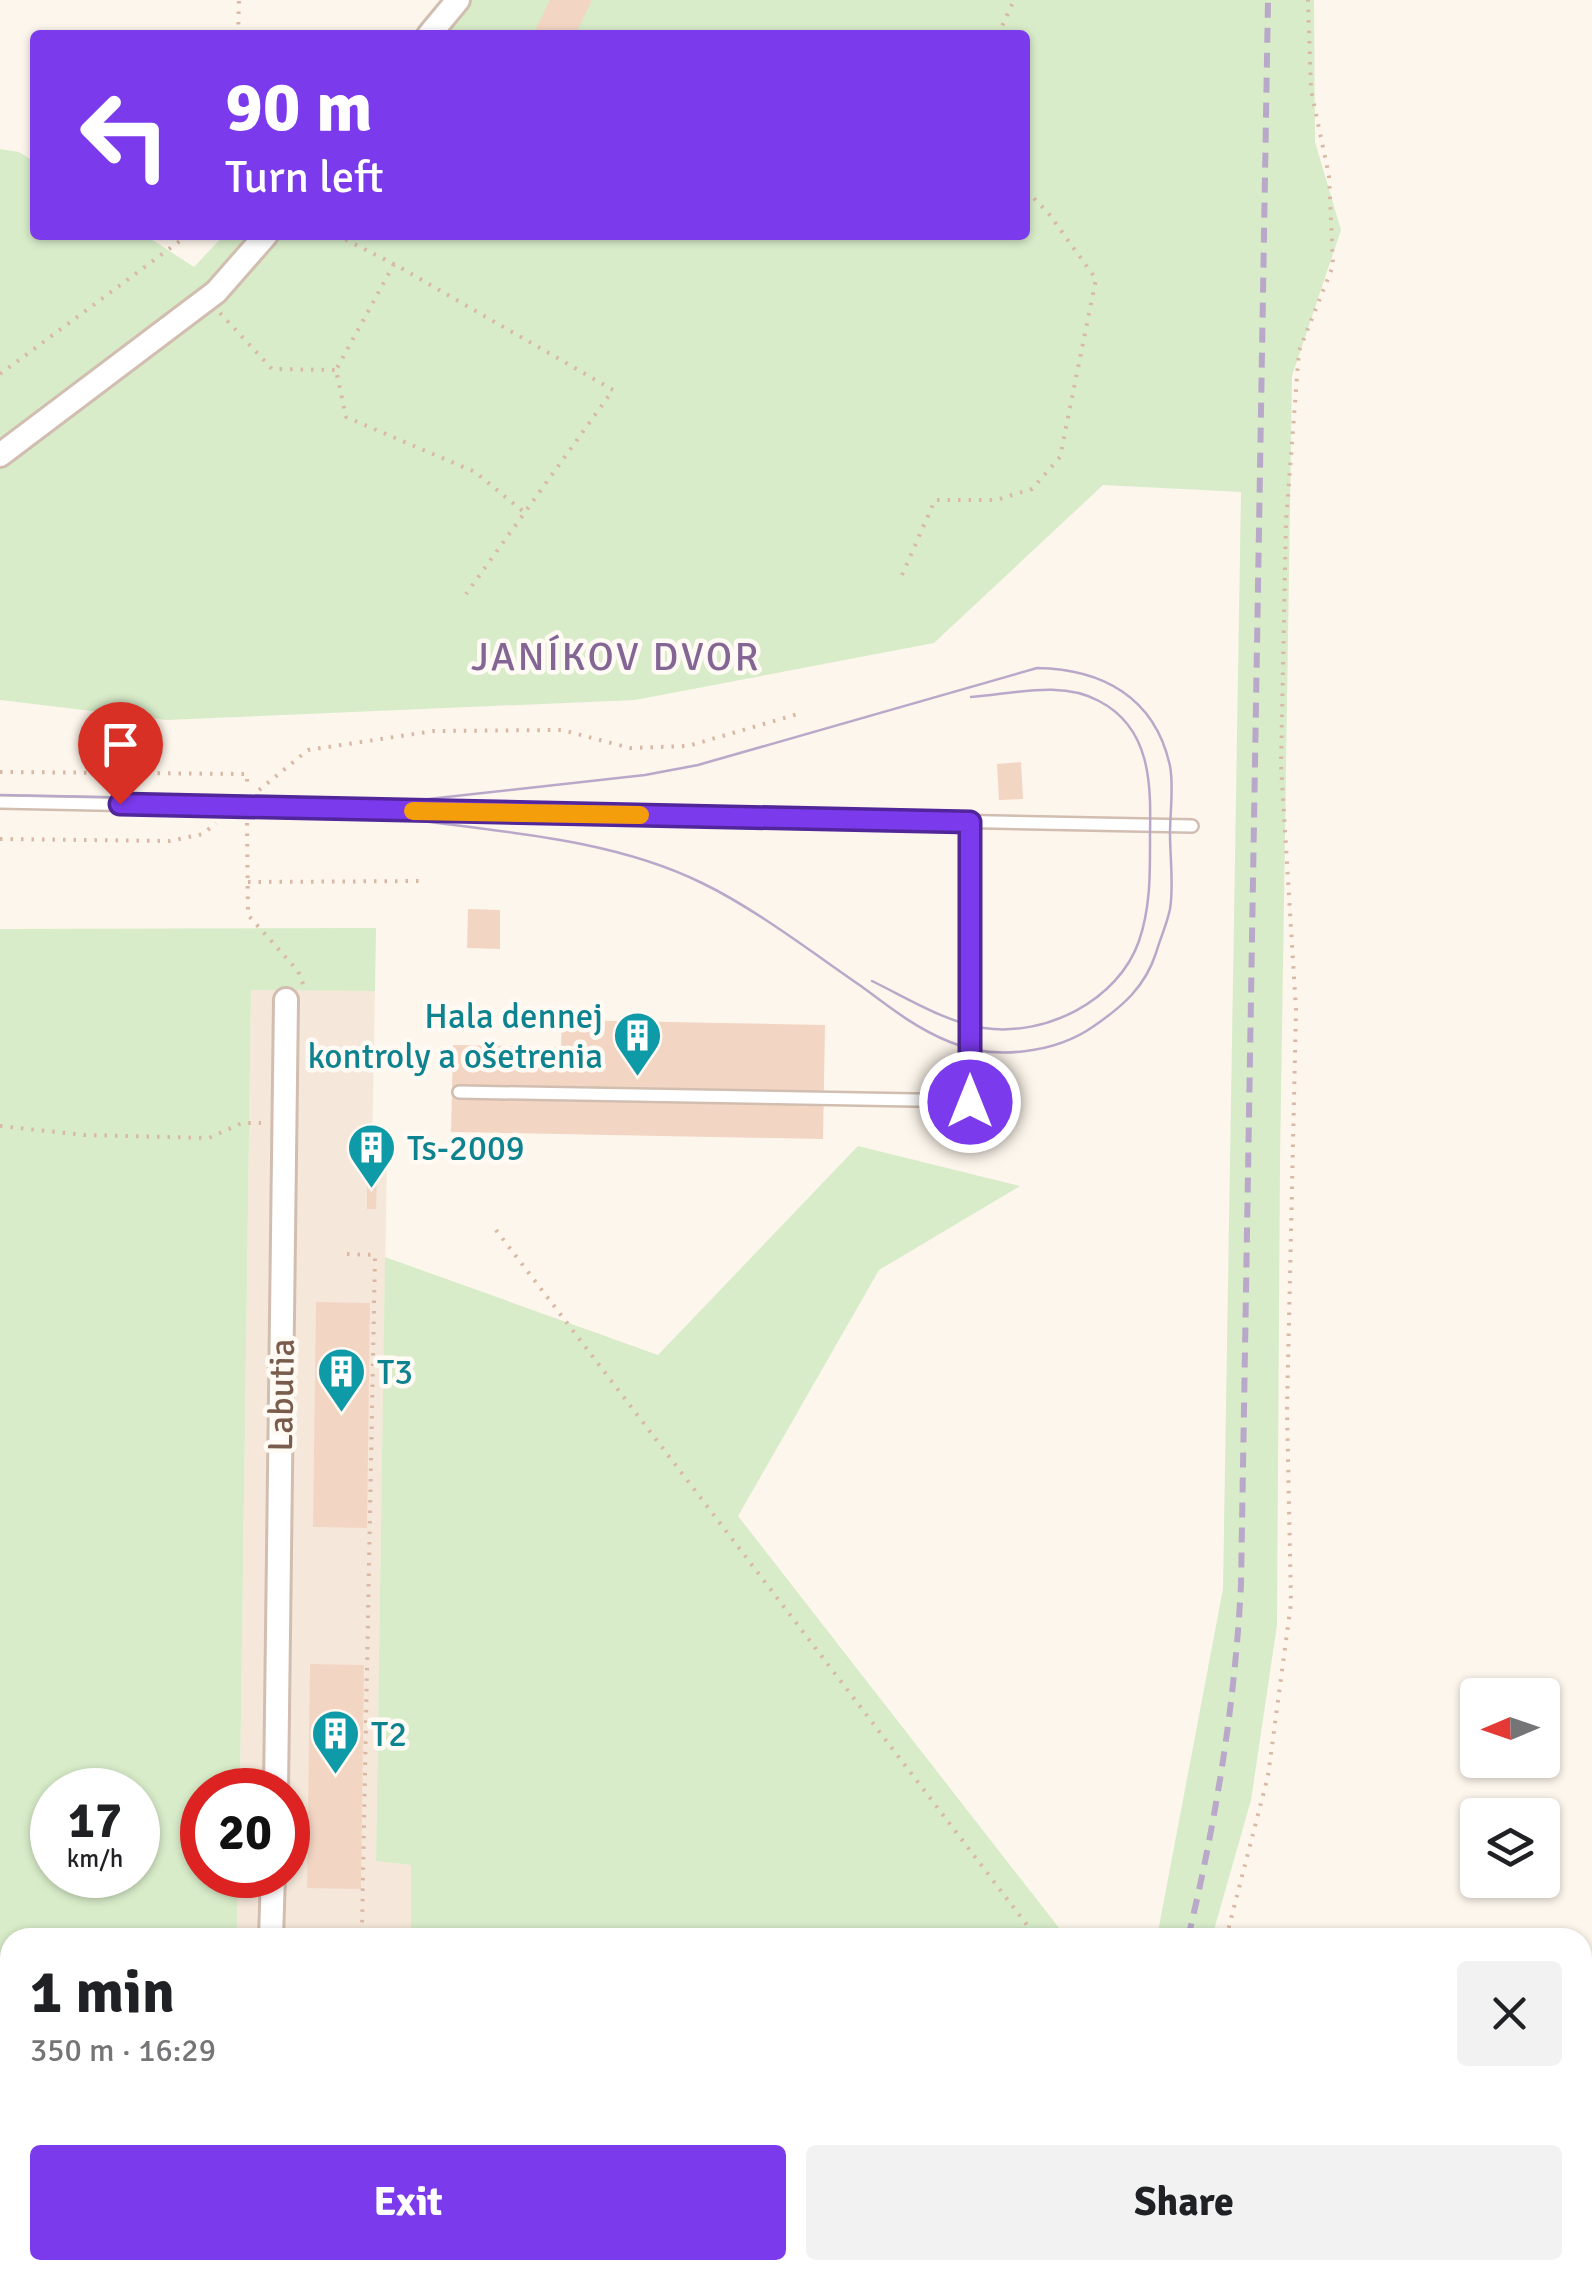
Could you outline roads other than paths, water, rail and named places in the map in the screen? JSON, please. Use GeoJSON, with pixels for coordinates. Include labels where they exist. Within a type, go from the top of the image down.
{"type":"FeatureCollection","features":[{"type":"Feature","properties":{"kind":"street"},"geometry":{"type":"LineString","coordinates":[[433,30],[458,0]]}},
{"type":"Feature","properties":{"kind":"street"},"geometry":{"type":"LineString","coordinates":[[0,455],[206,299],[261,240]]}},
{"type":"Feature","properties":{"kind":"street","name":"Labutia"},"geometry":{"type":"LineString","coordinates":[[276,1768],[286,1000]]}},
{"type":"Feature","properties":{"kind":"street"},"geometry":{"type":"LineString","coordinates":[[271,1928],[273,1898]]}},
{"type":"Feature","properties":{"kind":"lane"},"geometry":{"type":"LineString","coordinates":[[0,801],[1192,826]]}},
{"type":"Feature","properties":{"kind":"lane"},"geometry":{"type":"LineString","coordinates":[[459,1092],[970,1102],[970,822]]}},
{"type":"Feature","properties":{"kind":"tram line"},"geometry":{"type":"LineString","coordinates":[[392,803],[645,775],[698,765],[1037,668],[1061,670],[1104,681],[1122,692],[1152,722],[1163,742],[1172,782],[1171,900],[1151,965],[1132,995],[1114,1011],[1062,1043],[1024,1051],[986,1051],[967,1048],[926,1031],[742,905],[666,868],[629,855],[551,838],[393,817]]}},
{"type":"Feature","properties":{"kind":"tram line"},"geometry":{"type":"LineString","coordinates":[[872,981],[955,1021],[984,1028],[1031,1027],[1054,1020],[1097,997],[1129,962],[1139,941],[1149,888],[1150,796],[1144,759],[1129,726],[1099,701],[1069,691],[1036,690],[971,697]]}},
{"type":"Feature","properties":{"kind":"tram line"},"geometry":{"type":"LineString","coordinates":[[0,795],[403,803]]}},
{"type":"Feature","properties":{"kind":"tram line"},"geometry":{"type":"LineString","coordinates":[[483,805],[838,812]]}},
{"type":"Feature","properties":{"kind":"railway"},"geometry":{"type":"LineString","coordinates":[[1190,1928],[1223,1762],[1241,1584],[1268,0]]}},
{"type":"Feature","properties":{"kind":"place","name":"Hala dennej kontroly a ošetrenia"},"geometry":{"type":"Point","coordinates":[638,1078]}},
{"type":"Feature","properties":{"kind":"place","name":"Ts-2009"},"geometry":{"type":"Point","coordinates":[372,1190]}},
{"type":"Feature","properties":{"kind":"place","name":"T3"},"geometry":{"type":"Point","coordinates":[342,1414]}},
{"type":"Feature","properties":{"kind":"place","name":"T2"},"geometry":{"type":"Point","coordinates":[336,1776]}},
{"type":"Feature","properties":{"kind":"district","name":"JANÍKOV DVOR"},"geometry":{"type":"Point","coordinates":[616,656]}}]}
